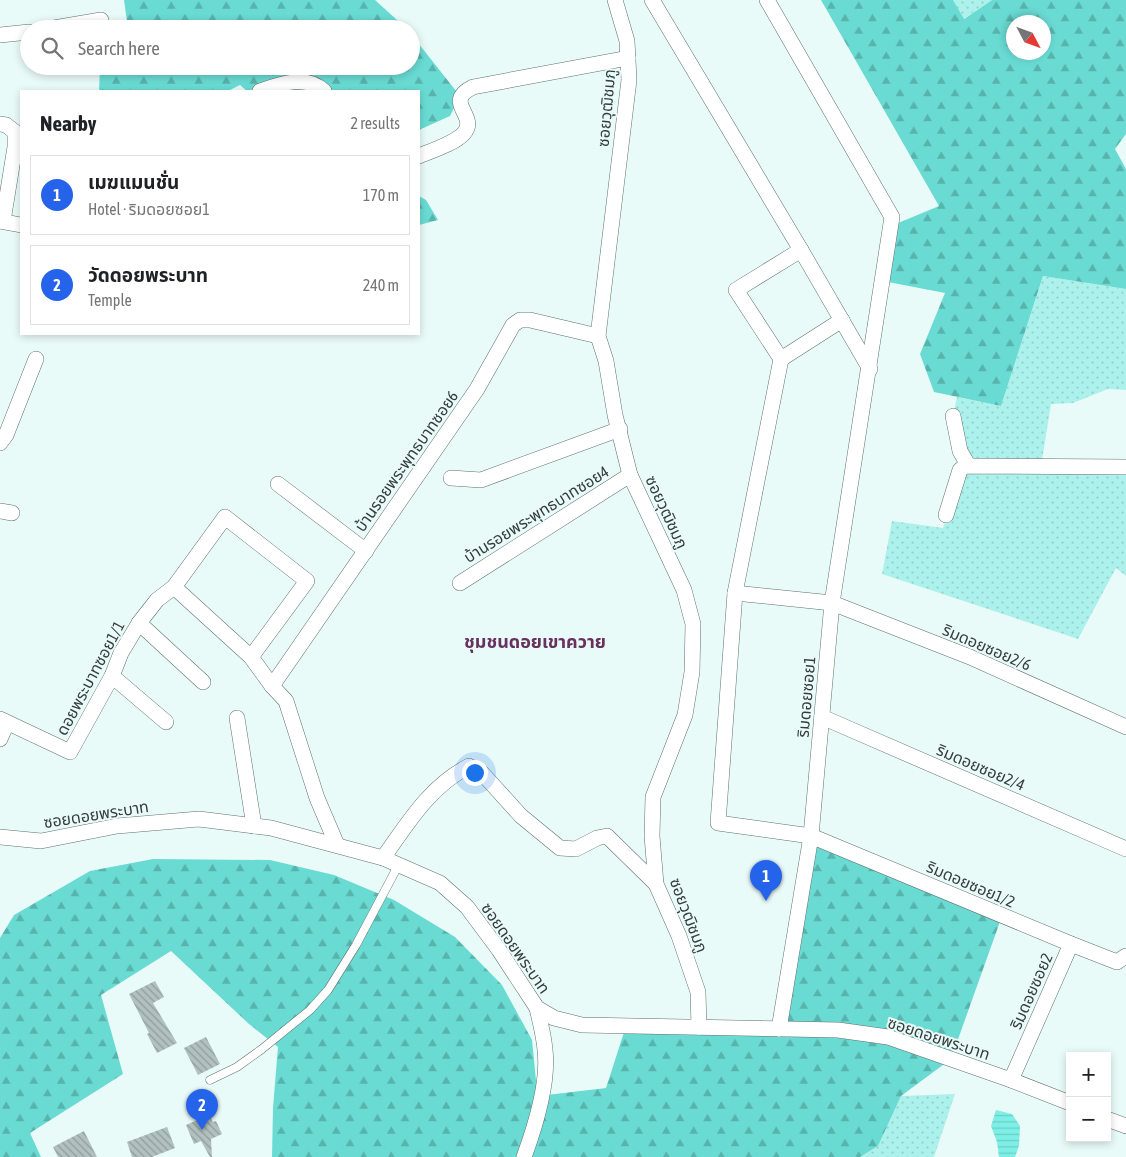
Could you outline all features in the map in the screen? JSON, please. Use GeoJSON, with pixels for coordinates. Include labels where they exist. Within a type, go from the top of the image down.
{"type":"FeatureCollection","features":[{"type":"Feature","properties":{"kind":"street","name":"ซอยวุฒิชมภู"},"geometry":{"type":"LineString","coordinates":[[615,0],[626,41],[629,80],[598,336],[606,361],[630,474],[684,590],[693,624],[692,672],[685,715],[653,798],[652,836],[656,884],[680,936],[698,992],[699,1027]]}},
{"type":"Feature","properties":{"kind":"street"},"geometry":{"type":"LineString","coordinates":[[652,0],[870,369]]}},
{"type":"Feature","properties":{"kind":"street","name":"ริมดอยซอย1"},"geometry":{"type":"LineString","coordinates":[[767,0],[892,217],[870,369],[832,603],[811,836],[779,1029]]}},
{"type":"Feature","properties":{"kind":"street"},"geometry":{"type":"LineString","coordinates":[[0,35],[20,33]]}},
{"type":"Feature","properties":{"kind":"street"},"geometry":{"type":"LineString","coordinates":[[420,156],[457,139],[465,132],[468,125],[460,105],[460,96],[464,91],[472,87],[628,58]]}},
{"type":"Feature","properties":{"kind":"street"},"geometry":{"type":"LineString","coordinates":[[263,90],[281,84],[304,81],[314,84],[323,90]]}},
{"type":"Feature","properties":{"kind":"street"},"geometry":{"type":"LineString","coordinates":[[0,124],[6,125],[15,132],[15,147],[1,221],[20,225]]}},
{"type":"Feature","properties":{"kind":"street"},"geometry":{"type":"LineString","coordinates":[[735,593],[781,359],[736,290],[801,250]]}},
{"type":"Feature","properties":{"kind":"street","name":"บ้านรอยพระพุทธบาทซอย6"},"geometry":{"type":"LineString","coordinates":[[272,686],[478,389],[513,325],[520,320],[530,320],[598,336]]}},
{"type":"Feature","properties":{"kind":"street"},"geometry":{"type":"LineString","coordinates":[[781,359],[842,320]]}},
{"type":"Feature","properties":{"kind":"street"},"geometry":{"type":"LineString","coordinates":[[0,442],[6,435],[36,358]]}},
{"type":"Feature","properties":{"kind":"street"},"geometry":{"type":"LineString","coordinates":[[953,416],[960,451],[968,466]]}},
{"type":"Feature","properties":{"kind":"street"},"geometry":{"type":"LineString","coordinates":[[451,478],[481,480],[620,429]]}},
{"type":"Feature","properties":{"kind":"street"},"geometry":{"type":"LineString","coordinates":[[946,514],[962,467],[1126,467]]}},
{"type":"Feature","properties":{"kind":"street","name":"บ้านรอยพระพุทธบาทซอย4"},"geometry":{"type":"LineString","coordinates":[[460,583],[630,474]]}},
{"type":"Feature","properties":{"kind":"street"},"geometry":{"type":"LineString","coordinates":[[278,484],[366,551]]}},
{"type":"Feature","properties":{"kind":"street","name":"ดอยพระบาทซอย1/1"},"geometry":{"type":"LineString","coordinates":[[4,721],[70,752],[139,622],[157,600],[174,587],[225,517],[307,581],[251,657]]}},
{"type":"Feature","properties":{"kind":"street"},"geometry":{"type":"LineString","coordinates":[[174,587],[251,657],[272,686],[286,701],[317,798],[336,846]]}},
{"type":"Feature","properties":{"kind":"street","name":"ริมดอยซอย2/6"},"geometry":{"type":"LineString","coordinates":[[735,593],[832,603],[970,658],[1126,727]]}},
{"type":"Feature","properties":{"kind":"street","name":"ริมดอยซอย1/2"},"geometry":{"type":"LineString","coordinates":[[735,593],[718,823],[811,836],[1071,944],[1122,959]]}},
{"type":"Feature","properties":{"kind":"street"},"geometry":{"type":"LineString","coordinates":[[139,622],[203,682]]}},
{"type":"Feature","properties":{"kind":"street"},"geometry":{"type":"LineString","coordinates":[[112,676],[166,722]]}},
{"type":"Feature","properties":{"kind":"street","name":"ริมดอยซอย2/4"},"geometry":{"type":"LineString","coordinates":[[822,717],[1126,849]]}},
{"type":"Feature","properties":{"kind":"street"},"geometry":{"type":"LineString","coordinates":[[237,718],[254,826]]}},
{"type":"Feature","properties":{"kind":"street"},"geometry":{"type":"LineString","coordinates":[[0,739],[4,721]]}},
{"type":"Feature","properties":{"kind":"street"},"geometry":{"type":"LineString","coordinates":[[383,858],[426,799],[452,775],[469,766],[482,774],[521,816],[560,848],[576,849],[596,838],[607,836],[656,884]]}},
{"type":"Feature","properties":{"kind":"street","name":"ซอยดอยพระบาท"},"geometry":{"type":"LineString","coordinates":[[0,837],[41,841],[117,826],[199,819],[271,828],[383,858],[440,884],[467,907],[499,950],[537,1008],[554,1018],[582,1025],[838,1030],[888,1038],[1011,1080],[1066,1101]]}},
{"type":"Feature","properties":{"kind":"street","name":"ริมดอยซอย2"},"geometry":{"type":"LineString","coordinates":[[1011,1080],[1071,944]]}},
{"type":"Feature","properties":{"kind":"street"},"geometry":{"type":"LineString","coordinates":[[524,1157],[544,1088],[546,1052],[537,1008]]}},
{"type":"Feature","properties":{"kind":"street"},"geometry":{"type":"LineString","coordinates":[[1111,1120],[1126,1126]]}},
{"type":"Feature","properties":{"kind":"lane"},"geometry":{"type":"LineString","coordinates":[[210,1080],[237,1067],[262,1049],[310,1010],[328,990],[356,945],[398,864]]}},
{"type":"Feature","properties":{"kind":"shaded area"},"geometry":{"type":"Polygon","coordinates":[[[953,0],[992,0],[963,19],[953,0]]]}},
{"type":"Feature","properties":{"kind":"shaded area"},"geometry":{"type":"Polygon","coordinates":[[[1043,276],[1126,289],[1126,390],[1108,389],[1073,403],[1051,404],[1041,466],[968,465],[953,416],[957,397],[1001,406],[1043,276]]]}},
{"type":"Feature","properties":{"kind":"shaded area"},"geometry":{"type":"Polygon","coordinates":[[[963,472],[1126,473],[1126,576],[1116,568],[1078,639],[882,574],[892,521],[943,528],[963,472]]]}},
{"type":"Feature","properties":{"kind":"shaded area"},"geometry":{"type":"Polygon","coordinates":[[[955,1094],[934,1157],[860,1157],[878,1146],[901,1096],[955,1094]]]}},
{"type":"Feature","properties":{"kind":"shaded area"},"geometry":{"type":"Polygon","coordinates":[[[996,1110],[1012,1114],[1020,1126],[1019,1146],[1015,1157],[999,1157],[997,1142],[991,1126],[996,1110]]]}},
{"type":"Feature","properties":{"kind":"green space"},"geometry":{"type":"Polygon","coordinates":[[[124,0],[375,0],[397,20],[127,20],[124,0]]]}},
{"type":"Feature","properties":{"kind":"green space"},"geometry":{"type":"Polygon","coordinates":[[[821,0],[953,0],[964,19],[992,0],[1126,0],[1126,134],[1115,149],[1126,169],[1126,289],[1043,276],[1001,406],[934,392],[920,354],[945,293],[883,281],[891,226],[939,206],[821,0]]]}},
{"type":"Feature","properties":{"kind":"green space"},"geometry":{"type":"Polygon","coordinates":[[[420,45],[460,96],[450,116],[420,130],[420,90],[246,90],[240,85],[230,90],[99,90],[100,75],[420,75],[420,45]]]}},
{"type":"Feature","properties":{"kind":"green space"},"geometry":{"type":"Polygon","coordinates":[[[420,197],[426,200],[438,220],[420,225],[420,197]]]}},
{"type":"Feature","properties":{"kind":"green space"},"geometry":{"type":"Polygon","coordinates":[[[811,836],[1002,916],[951,1059],[901,1096],[878,1146],[860,1157],[526,1157],[547,1095],[606,1088],[626,1026],[779,1029],[811,836]]]}},
{"type":"Feature","properties":{"kind":"green space"},"geometry":{"type":"Polygon","coordinates":[[[153,859],[270,860],[334,875],[394,900],[455,937],[502,985],[532,1040],[539,1111],[526,1157],[272,1157],[273,1108],[278,1047],[249,1024],[171,951],[101,995],[123,1074],[30,1133],[41,1157],[0,1157],[0,938],[14,915],[90,871],[153,859]]]}},
{"type":"Feature","properties":{"kind":"building"},"geometry":{"type":"Polygon","coordinates":[[[155,981],[164,997],[153,1003],[177,1043],[157,1053],[129,994],[155,981]]]}},
{"type":"Feature","properties":{"kind":"building"},"geometry":{"type":"Polygon","coordinates":[[[206,1037],[220,1064],[198,1075],[184,1048],[206,1037]]]}},
{"type":"Feature","properties":{"kind":"building"},"geometry":{"type":"Polygon","coordinates":[[[209,1115],[213,1122],[216,1121],[222,1134],[211,1139],[212,1157],[210,1157],[201,1141],[194,1144],[186,1125],[209,1115]]]}},
{"type":"Feature","properties":{"kind":"building"},"geometry":{"type":"Polygon","coordinates":[[[167,1127],[175,1148],[152,1157],[132,1157],[127,1142],[167,1127]]]}},
{"type":"Feature","properties":{"kind":"building"},"geometry":{"type":"Polygon","coordinates":[[[84,1131],[97,1157],[58,1157],[53,1147],[84,1131]]]}},
{"type":"Feature","properties":{"kind":"place","name":"เมฆแมนชั่น"},"geometry":{"type":"Point","coordinates":[766,901]}},
{"type":"Feature","properties":{"kind":"place","name":"วัดดอยพระบาท"},"geometry":{"type":"Point","coordinates":[202,1130]}},
{"type":"Feature","properties":{"kind":"district","name":"ชุมชนดอยเขาควาย"},"geometry":{"type":"Point","coordinates":[535,641]}}]}
